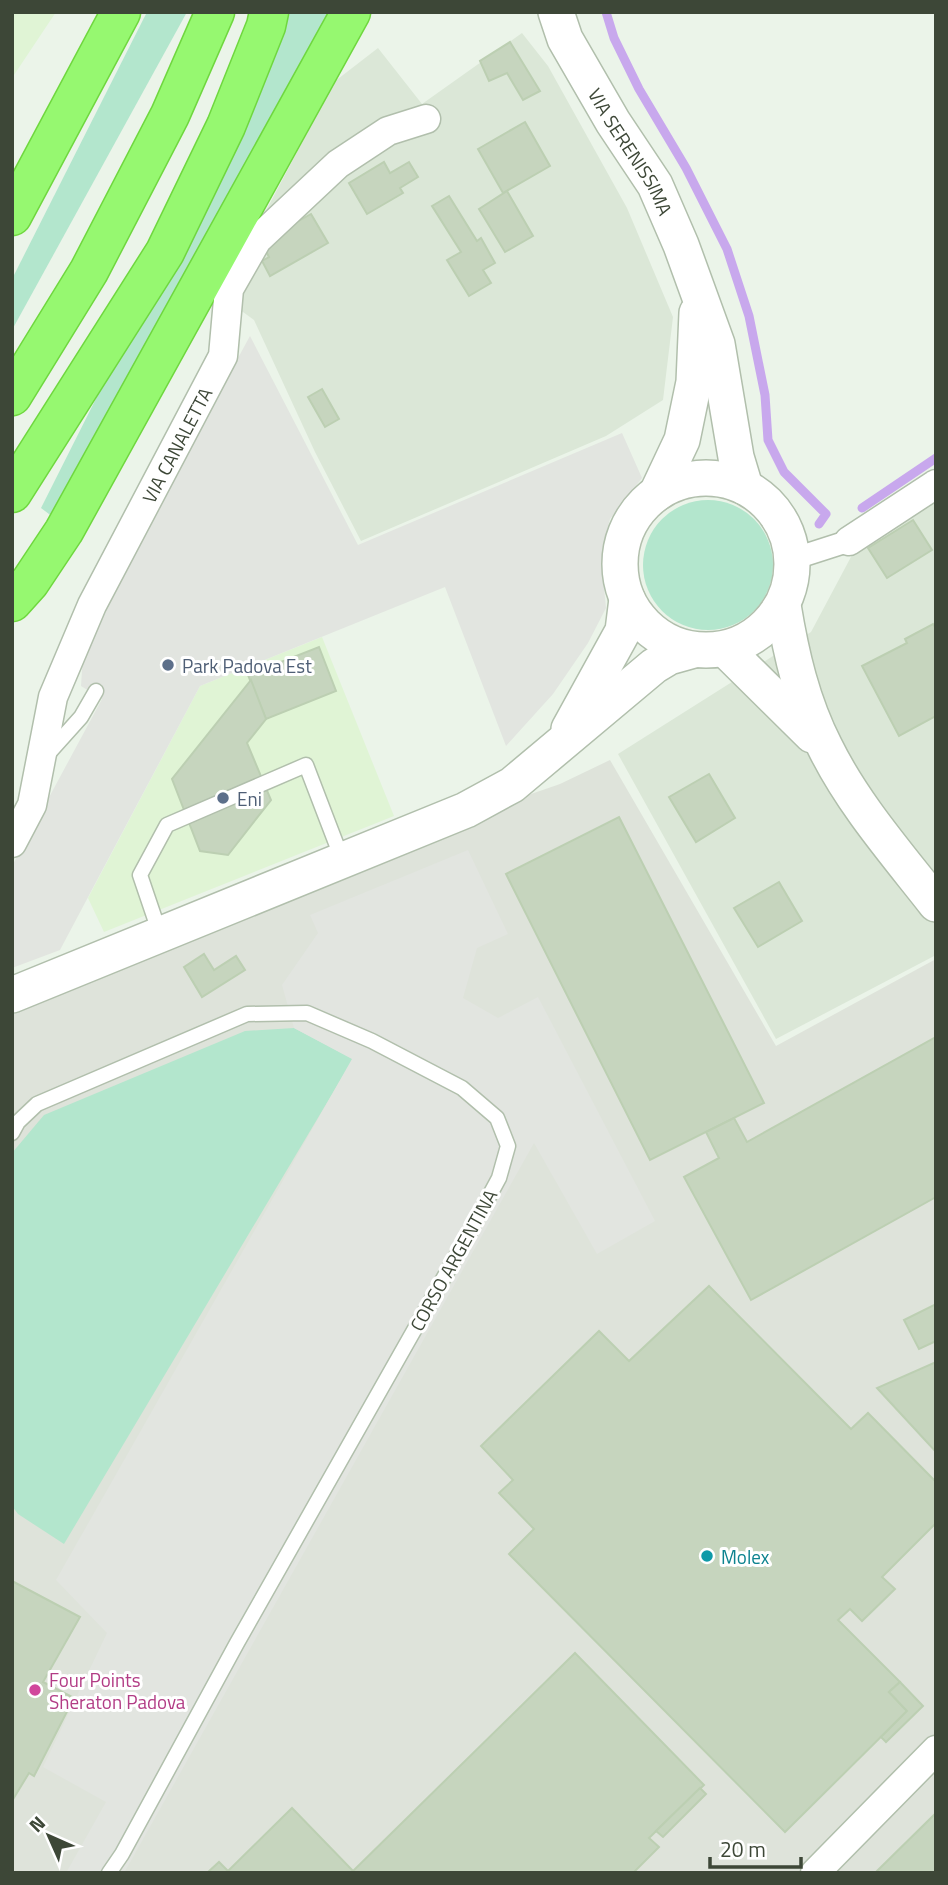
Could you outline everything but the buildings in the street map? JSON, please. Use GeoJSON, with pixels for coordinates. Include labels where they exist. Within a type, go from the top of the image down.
{"type":"FeatureCollection","features":[{"type":"Feature","properties":{"kind":"highway"},"geometry":{"type":"LineString","coordinates":[[12,216],[121,12]]}},
{"type":"Feature","properties":{"kind":"highway"},"geometry":{"type":"LineString","coordinates":[[12,396],[95,259],[170,115],[215,12]]}},
{"type":"Feature","properties":{"kind":"highway"},"geometry":{"type":"LineString","coordinates":[[12,494],[166,252],[226,126],[266,26],[269,12]]}},
{"type":"Feature","properties":{"kind":"highway"},"geometry":{"type":"LineString","coordinates":[[12,602],[30,582],[64,531],[351,12]]}},
{"type":"Feature","properties":{"kind":"street","name":"VIA SERENISSIMA"},"geometry":{"type":"LineString","coordinates":[[556,12],[565,39],[613,122],[655,185],[681,245],[717,344],[736,457],[745,487]]}},
{"type":"Feature","properties":{"kind":"street","name":"VIA CANALETTA"},"geometry":{"type":"LineString","coordinates":[[12,843],[32,805],[53,697],[92,605],[223,356],[229,289],[257,240],[338,164],[388,131],[426,119]]}},
{"type":"Feature","properties":{"kind":"street","name":"VIA SERENISSIMA"},"geometry":{"type":"LineString","coordinates":[[657,493],[682,440],[694,382],[698,295]]}},
{"type":"Feature","properties":{"kind":"street","name":"VIA SERENISSIMA"},"geometry":{"type":"LineString","coordinates":[[710,650],[748,640],[768,625],[782,605],[793,559],[786,530],[769,505],[745,487],[723,480],[700,478],[678,483],[657,493],[636,514],[623,541],[620,570],[627,599],[643,624],[666,642],[710,650],[765,685],[824,747]]}},
{"type":"Feature","properties":{"kind":"street"},"geometry":{"type":"LineString","coordinates":[[793,559],[849,541],[936,484]]}},
{"type":"Feature","properties":{"kind":"street"},"geometry":{"type":"LineString","coordinates":[[559,747],[623,631],[627,599]]}},
{"type":"Feature","properties":{"kind":"street","name":"VIA SERENISSIMA"},"geometry":{"type":"LineString","coordinates":[[782,605],[794,669],[824,747],[866,814],[936,904]]}},
{"type":"Feature","properties":{"kind":"street"},"geometry":{"type":"LineString","coordinates":[[12,995],[466,810],[512,785],[654,666],[669,657],[710,650]]}},
{"type":"Feature","properties":{"kind":"street"},"geometry":{"type":"LineString","coordinates":[[815,1873],[936,1750]]}},
{"type":"Feature","properties":{"kind":"lane"},"geometry":{"type":"LineString","coordinates":[[40,763],[81,717],[96,691]]}},
{"type":"Feature","properties":{"kind":"lane"},"geometry":{"type":"LineString","coordinates":[[160,935],[140,875],[167,825],[306,765],[343,860]]}},
{"type":"Feature","properties":{"kind":"lane","name":"CORSO ARGENTINA"},"geometry":{"type":"LineString","coordinates":[[12,1133],[18,1122],[37,1104],[247,1014],[307,1013],[372,1041],[462,1088],[497,1118],[508,1146],[499,1178],[472,1228],[109,1873]]}},
{"type":"Feature","properties":{"kind":"shaded area"},"geometry":{"type":"Polygon","coordinates":[[[12,12],[56,12],[12,78],[12,12]]]}},
{"type":"Feature","properties":{"kind":"shaded area"},"geometry":{"type":"Polygon","coordinates":[[[147,12],[187,12],[12,330],[12,279],[147,12]]]}},
{"type":"Feature","properties":{"kind":"shaded area"},"geometry":{"type":"Polygon","coordinates":[[[283,12],[329,12],[53,517],[41,508],[273,47],[283,12]]]}},
{"type":"Feature","properties":{"kind":"shaded area"},"geometry":{"type":"Polygon","coordinates":[[[522,33],[548,66],[627,208],[673,317],[663,400],[606,436],[361,541],[315,452],[254,320],[221,296],[334,82],[378,48],[422,104],[522,33]]]}},
{"type":"Feature","properties":{"kind":"shaded area","name":"Park Padova Est"},"geometry":{"type":"Polygon","coordinates":[[[250,336],[358,545],[622,433],[642,478],[610,519],[604,541],[606,608],[588,643],[553,694],[506,746],[445,587],[200,686],[60,950],[12,968],[12,866],[102,699],[81,686],[84,639],[250,336]]]}},
{"type":"Feature","properties":{"kind":"shaded area"},"geometry":{"type":"Polygon","coordinates":[[[936,498],[936,955],[776,1039],[618,754],[811,632],[852,555],[936,498]]]}},
{"type":"Feature","properties":{"kind":"shaded area"},"geometry":{"type":"Polygon","coordinates":[[[708,500],[733,505],[754,519],[768,540],[773,565],[768,590],[754,611],[733,625],[708,630],[683,625],[662,611],[648,590],[643,565],[648,540],[662,519],[683,505],[708,500]]]}},
{"type":"Feature","properties":{"kind":"shaded area"},"geometry":{"type":"Polygon","coordinates":[[[322,637],[394,816],[104,932],[88,898],[200,686],[322,637]]]}},
{"type":"Feature","properties":{"kind":"shaded area"},"geometry":{"type":"Polygon","coordinates":[[[610,760],[776,1046],[936,959],[936,1873],[12,1873],[12,1015],[494,807],[560,784],[610,760]]]}},
{"type":"Feature","properties":{"kind":"shaded area"},"geometry":{"type":"Polygon","coordinates":[[[468,850],[508,934],[477,948],[463,998],[498,1018],[538,997],[655,1221],[597,1254],[534,1143],[124,1873],[66,1873],[106,1802],[43,1767],[107,1633],[56,1580],[352,1059],[294,1028],[282,985],[318,933],[310,915],[468,850]]]}},
{"type":"Feature","properties":{"kind":"shaded area"},"geometry":{"type":"Polygon","coordinates":[[[294,1028],[353,1059],[64,1544],[18,1514],[12,1506],[12,1153],[44,1115],[245,1031],[294,1028]]]}},
{"type":"Feature","properties":{"kind":"waterway"},"geometry":{"type":"LineString","coordinates":[[606,12],[614,38],[639,89],[686,168],[727,249],[749,316],[765,395],[768,440],[784,472],[826,514],[819,524]]}},
{"type":"Feature","properties":{"kind":"waterway"},"geometry":{"type":"LineString","coordinates":[[862,508],[936,458]]}},
{"type":"Feature","properties":{"kind":"place","name":"Park Padova Est"},"geometry":{"type":"Point","coordinates":[168,665]}},
{"type":"Feature","properties":{"kind":"place","name":"Eni"},"geometry":{"type":"Point","coordinates":[223,798]}},
{"type":"Feature","properties":{"kind":"place","name":"Molex"},"geometry":{"type":"Point","coordinates":[707,1556]}},
{"type":"Feature","properties":{"kind":"place","name":"Four Points Sheraton Padova"},"geometry":{"type":"Point","coordinates":[35,1690]}}]}
